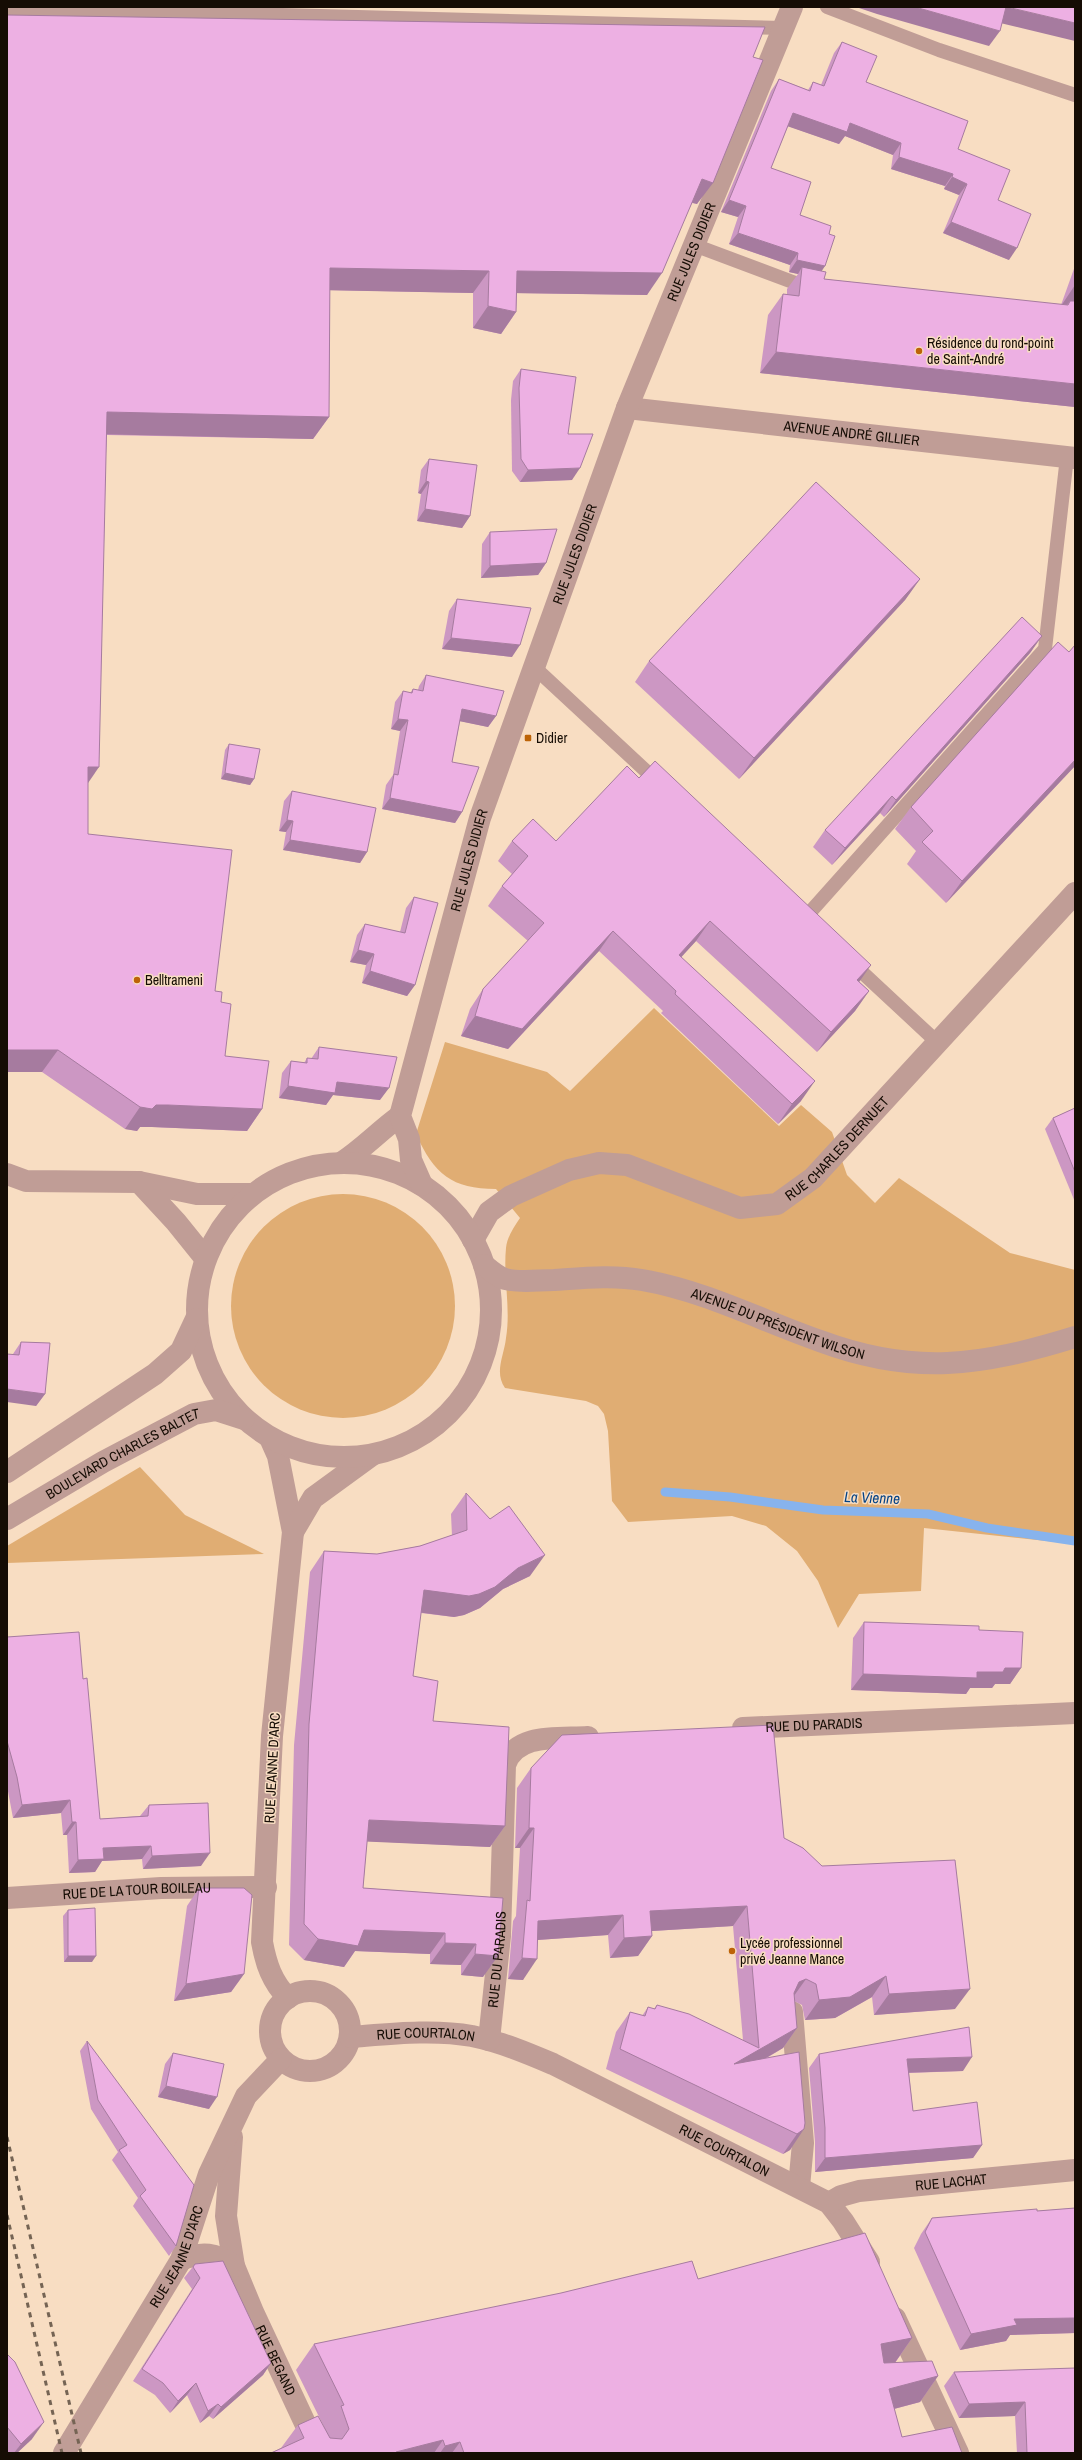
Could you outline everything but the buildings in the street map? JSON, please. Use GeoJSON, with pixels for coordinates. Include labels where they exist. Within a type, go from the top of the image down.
{"type":"FeatureCollection","features":[{"type":"Feature","properties":{"kind":"street","name":"RUE JULES DIDIER"},"geometry":{"type":"LineString","coordinates":[[400,1116],[480,818],[627,408],[792,7]]}},
{"type":"Feature","properties":{"kind":"street","name":"AVENUE ANDRÉ GILLIER"},"geometry":{"type":"LineString","coordinates":[[627,408],[1071,458]]}},
{"type":"Feature","properties":{"kind":"street","name":"RUE CHARLES DERNUET"},"geometry":{"type":"LineString","coordinates":[[473,1240],[489,1212],[511,1196],[569,1170],[599,1163],[627,1165],[740,1208],[777,1204],[813,1178],[1075,893]]}},
{"type":"Feature","properties":{"kind":"street"},"geometry":{"type":"LineString","coordinates":[[341,1163],[362,1149],[379,1131],[400,1116],[409,1139],[411,1160],[422,1185]]}},
{"type":"Feature","properties":{"kind":"street"},"geometry":{"type":"LineString","coordinates":[[341,1163],[388,1169],[422,1185],[451,1209],[473,1240],[484,1265],[491,1300],[489,1336],[479,1370],[457,1405],[433,1427],[404,1444],[372,1455],[337,1457],[302,1452],[270,1438],[244,1419],[220,1390],[206,1363],[196,1319],[197,1288],[205,1258],[224,1223],[253,1194],[294,1171],[341,1163]]}},
{"type":"Feature","properties":{"kind":"street"},"geometry":{"type":"LineString","coordinates":[[7,1174],[26,1181],[139,1182],[197,1194],[253,1194]]}},
{"type":"Feature","properties":{"kind":"street"},"geometry":{"type":"LineString","coordinates":[[139,1182],[176,1222],[205,1258]]}},
{"type":"Feature","properties":{"kind":"street","name":"AVENUE DU PRÉSIDENT WILSON"},"geometry":{"type":"LineString","coordinates":[[484,1265],[503,1279],[519,1282],[613,1277],[670,1285],[712,1299],[819,1341],[897,1362],[923,1364],[979,1360],[1025,1352],[1075,1337]]}},
{"type":"Feature","properties":{"kind":"street"},"geometry":{"type":"LineString","coordinates":[[7,1472],[155,1374],[181,1351],[196,1319]]}},
{"type":"Feature","properties":{"kind":"street","name":"BOULEVARD CHARLES BALTET"},"geometry":{"type":"LineString","coordinates":[[7,1519],[103,1462],[194,1414],[216,1410],[244,1419]]}},
{"type":"Feature","properties":{"kind":"street","name":"RUE JEANNE D'ARC"},"geometry":{"type":"LineString","coordinates":[[270,1438],[278,1456],[293,1532],[272,1736],[266,1887],[262,1942],[265,1958],[275,1984],[288,1998]]}},
{"type":"Feature","properties":{"kind":"street","name":"RUE JEANNE D'ARC"},"geometry":{"type":"LineString","coordinates":[[293,1532],[313,1498],[372,1455]]}},
{"type":"Feature","properties":{"kind":"street","name":"RUE DU PARADIS"},"geometry":{"type":"LineString","coordinates":[[719,1729],[822,1723],[1075,1713]]}},
{"type":"Feature","properties":{"kind":"street","name":"RUE DU PARADIS"},"geometry":{"type":"LineString","coordinates":[[490,2040],[500,1936],[505,1765],[508,1755],[518,1746],[530,1741],[609,1736]]}},
{"type":"Feature","properties":{"kind":"street","name":"RUE DE LA TOUR BOILEAU"},"geometry":{"type":"LineString","coordinates":[[7,1898],[161,1888],[266,1887]]}},
{"type":"Feature","properties":{"kind":"street"},"geometry":{"type":"LineString","coordinates":[[312,1991],[326,1994],[337,2001],[345,2011],[350,2024],[350,2037],[342,2057],[323,2070],[300,2070],[290,2066],[281,2059],[271,2039],[270,2027],[279,2006],[288,1998],[299,1993],[312,1991]]}},
{"type":"Feature","properties":{"kind":"street"},"geometry":{"type":"LineString","coordinates":[[792,2012],[803,2143],[799,2186]]}},
{"type":"Feature","properties":{"kind":"street","name":"RUE COURTALON"},"geometry":{"type":"LineString","coordinates":[[350,2037],[423,2033],[472,2036],[490,2040],[553,2064],[799,2186],[829,2203],[864,2252],[878,2281]]}},
{"type":"Feature","properties":{"kind":"street","name":"RUE JEANNE D'ARC"},"geometry":{"type":"LineString","coordinates":[[64,2453],[181,2260],[209,2174],[246,2096],[281,2059]]}},
{"type":"Feature","properties":{"kind":"street","name":"RUE BEGAND"},"geometry":{"type":"LineString","coordinates":[[233,2121],[226,2216],[234,2266],[253,2312],[319,2453]]}},
{"type":"Feature","properties":{"kind":"street","name":"RUE LACHAT"},"geometry":{"type":"LineString","coordinates":[[829,2203],[841,2196],[859,2191],[1075,2170]]}},
{"type":"Feature","properties":{"kind":"street"},"geometry":{"type":"LineString","coordinates":[[181,2260],[206,2253],[223,2258],[234,2266]]}},
{"type":"Feature","properties":{"kind":"street"},"geometry":{"type":"LineString","coordinates":[[888,2302],[958,2453]]}},
{"type":"Feature","properties":{"kind":"lane"},"geometry":{"type":"LineString","coordinates":[[827,7],[939,50],[1075,95]]}},
{"type":"Feature","properties":{"kind":"lane"},"geometry":{"type":"LineString","coordinates":[[7,8],[187,10],[783,28]]}},
{"type":"Feature","properties":{"kind":"lane"},"geometry":{"type":"LineString","coordinates":[[694,245],[798,284],[822,287]]}},
{"type":"Feature","properties":{"kind":"lane"},"geometry":{"type":"LineString","coordinates":[[804,919],[1045,649],[1071,458]]}},
{"type":"Feature","properties":{"kind":"lane"},"geometry":{"type":"LineString","coordinates":[[534,667],[672,796]]}},
{"type":"Feature","properties":{"kind":"lane"},"geometry":{"type":"LineString","coordinates":[[793,908],[816,930]]}},
{"type":"Feature","properties":{"kind":"lane"},"geometry":{"type":"LineString","coordinates":[[839,951],[937,1042]]}},
{"type":"Feature","properties":{"kind":"shaded area"},"geometry":{"type":"Polygon","coordinates":[[[654,1008],[779,1126],[801,1105],[832,1132],[847,1175],[875,1203],[899,1178],[1010,1253],[1075,1270],[1075,1544],[924,1528],[921,1591],[859,1594],[838,1628],[818,1581],[797,1551],[766,1526],[732,1516],[628,1522],[612,1501],[608,1431],[604,1414],[598,1406],[586,1401],[505,1388],[500,1376],[500,1370],[505,1345],[508,1316],[505,1259],[509,1236],[520,1218],[496,1189],[467,1186],[446,1176],[430,1159],[416,1134],[445,1042],[547,1072],[570,1091],[654,1008]]]}},
{"type":"Feature","properties":{"kind":"shaded area"},"geometry":{"type":"Polygon","coordinates":[[[332,1194],[354,1194],[386,1202],[396,1207],[414,1219],[430,1235],[447,1263],[453,1284],[455,1306],[453,1328],[447,1349],[430,1377],[414,1393],[386,1410],[354,1418],[332,1418],[300,1410],[290,1405],[272,1393],[256,1377],[239,1349],[231,1317],[231,1295],[239,1263],[244,1253],[256,1235],[272,1219],[300,1202],[332,1194]]]}},
{"type":"Feature","properties":{"kind":"shaded area"},"geometry":{"type":"Polygon","coordinates":[[[140,1467],[185,1515],[264,1554],[7,1563],[7,1546],[140,1467]]]}},
{"type":"Feature","properties":{"kind":"waterway","name":"La Vienne"},"geometry":{"type":"LineString","coordinates":[[665,1492],[730,1497],[823,1510],[928,1514],[987,1528],[1075,1541]]}},
{"type":"Feature","properties":{"kind":"railway"},"geometry":{"type":"LineString","coordinates":[[7,2137],[81,2453]]}},
{"type":"Feature","properties":{"kind":"railway"},"geometry":{"type":"LineString","coordinates":[[7,2215],[62,2453]]}},
{"type":"Feature","properties":{"kind":"place","name":"Résidence du rond-point de Saint-André"},"geometry":{"type":"Point","coordinates":[919,351]}},
{"type":"Feature","properties":{"kind":"place","name":"Didier"},"geometry":{"type":"Point","coordinates":[528,738]}},
{"type":"Feature","properties":{"kind":"place","name":"Belltrameni"},"geometry":{"type":"Point","coordinates":[137,980]}},
{"type":"Feature","properties":{"kind":"place","name":"Lycée professionnel privé Jeanne Mance"},"geometry":{"type":"Point","coordinates":[732,1951]}}]}
